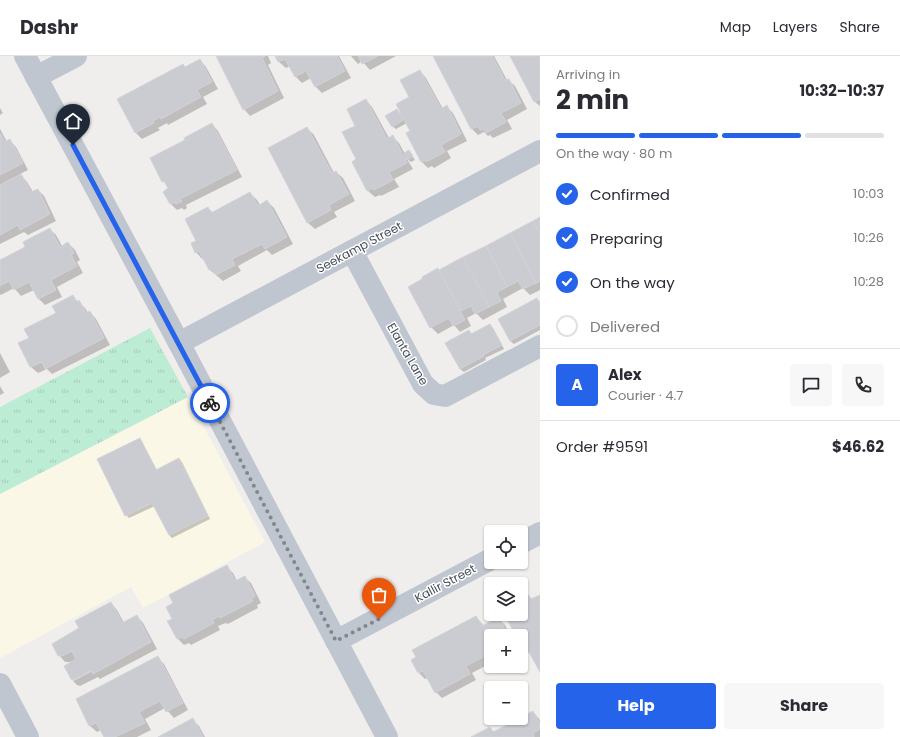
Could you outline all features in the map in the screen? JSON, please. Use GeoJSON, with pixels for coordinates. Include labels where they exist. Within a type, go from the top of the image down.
{"type":"FeatureCollection","features":[{"type":"Feature","properties":{"kind":"street"},"geometry":{"type":"LineString","coordinates":[[25,56],[179,343],[387,737]]}},
{"type":"Feature","properties":{"kind":"street"},"geometry":{"type":"LineString","coordinates":[[36,77],[76,56]]}},
{"type":"Feature","properties":{"kind":"street","name":"Seekamp Street"},"geometry":{"type":"LineString","coordinates":[[179,343],[540,151]]}},
{"type":"Feature","properties":{"kind":"street","name":"Elanta Lane"},"geometry":{"type":"LineString","coordinates":[[352,251],[423,384],[434,394],[446,396],[540,346]]}},
{"type":"Feature","properties":{"kind":"street"},"geometry":{"type":"LineString","coordinates":[[528,539],[540,533]]}},
{"type":"Feature","properties":{"kind":"street","name":"Kallir Street"},"geometry":{"type":"LineString","coordinates":[[336,641],[484,563]]}},
{"type":"Feature","properties":{"kind":"street"},"geometry":{"type":"LineString","coordinates":[[0,684],[28,737]]}},
{"type":"Feature","properties":{"kind":"shaded area"},"geometry":{"type":"Polygon","coordinates":[[[188,397],[265,542],[143,608],[131,587],[0,658],[0,494],[188,397]]]}},
{"type":"Feature","properties":{"kind":"green space"},"geometry":{"type":"Polygon","coordinates":[[[150,328],[188,397],[0,494],[0,407],[150,328]]]}},
{"type":"Feature","properties":{"kind":"building"},"geometry":{"type":"Polygon","coordinates":[[[216,56],[265,56],[262,58],[278,91],[243,110],[216,56]]]}},
{"type":"Feature","properties":{"kind":"building"},"geometry":{"type":"Polygon","coordinates":[[[275,56],[337,56],[345,71],[315,87],[306,71],[295,77],[285,59],[278,62],[275,56]]]}},
{"type":"Feature","properties":{"kind":"building"},"geometry":{"type":"Polygon","coordinates":[[[358,56],[378,56],[362,64],[358,56]]]}},
{"type":"Feature","properties":{"kind":"building"},"geometry":{"type":"Polygon","coordinates":[[[433,56],[492,56],[505,80],[509,79],[521,103],[501,113],[506,122],[486,133],[484,129],[480,130],[478,126],[471,129],[433,56]]]}},
{"type":"Feature","properties":{"kind":"building"},"geometry":{"type":"Polygon","coordinates":[[[510,56],[540,56],[540,99],[534,102],[510,56]]]}},
{"type":"Feature","properties":{"kind":"building"},"geometry":{"type":"Polygon","coordinates":[[[200,59],[212,82],[197,90],[201,97],[161,119],[160,117],[153,121],[154,123],[135,133],[117,99],[183,64],[185,67],[200,59]]]}},
{"type":"Feature","properties":{"kind":"building"},"geometry":{"type":"Polygon","coordinates":[[[420,70],[441,109],[447,105],[461,134],[441,145],[445,152],[426,162],[426,160],[421,162],[406,133],[410,131],[396,104],[409,97],[400,80],[420,70]]]}},
{"type":"Feature","properties":{"kind":"building"},"geometry":{"type":"Polygon","coordinates":[[[366,99],[387,139],[393,135],[407,163],[389,172],[393,180],[374,190],[373,188],[367,191],[352,162],[356,159],[342,132],[355,126],[347,109],[366,99]]]}},
{"type":"Feature","properties":{"kind":"building"},"geometry":{"type":"Polygon","coordinates":[[[397,109],[403,120],[392,127],[385,116],[397,109]]]}},
{"type":"Feature","properties":{"kind":"building"},"geometry":{"type":"Polygon","coordinates":[[[212,123],[237,170],[180,199],[182,201],[176,204],[175,202],[170,204],[163,192],[168,188],[164,181],[162,182],[150,158],[185,140],[184,138],[212,123]]]}},
{"type":"Feature","properties":{"kind":"building"},"geometry":{"type":"Polygon","coordinates":[[[307,127],[332,173],[336,171],[349,194],[329,205],[331,210],[307,223],[268,148],[307,127]]]}},
{"type":"Feature","properties":{"kind":"building"},"geometry":{"type":"Polygon","coordinates":[[[0,133],[5,142],[10,139],[23,163],[0,175],[0,133]]]}},
{"type":"Feature","properties":{"kind":"building"},"geometry":{"type":"Polygon","coordinates":[[[409,150],[413,156],[407,160],[404,153],[409,150]]]}},
{"type":"Feature","properties":{"kind":"building"},"geometry":{"type":"Polygon","coordinates":[[[21,174],[31,192],[38,189],[50,214],[20,230],[18,225],[0,235],[0,185],[21,174]]]}},
{"type":"Feature","properties":{"kind":"building"},"geometry":{"type":"Polygon","coordinates":[[[250,192],[258,206],[267,200],[287,237],[265,249],[262,244],[232,259],[235,265],[216,275],[212,269],[209,270],[199,251],[195,253],[191,243],[196,241],[185,219],[208,207],[211,213],[250,192]]]}},
{"type":"Feature","properties":{"kind":"building"},"geometry":{"type":"Polygon","coordinates":[[[540,217],[540,234],[533,221],[540,217]]]}},
{"type":"Feature","properties":{"kind":"building"},"geometry":{"type":"Polygon","coordinates":[[[533,221],[540,234],[540,281],[536,283],[510,233],[533,221]]]}},
{"type":"Feature","properties":{"kind":"building"},"geometry":{"type":"Polygon","coordinates":[[[50,228],[60,247],[68,242],[74,253],[71,255],[77,266],[51,280],[56,290],[38,299],[29,282],[14,290],[9,281],[0,286],[0,260],[25,247],[23,242],[50,228]]]}},
{"type":"Feature","properties":{"kind":"building"},"geometry":{"type":"Polygon","coordinates":[[[510,233],[536,283],[523,289],[518,281],[507,287],[486,246],[510,233]]]}},
{"type":"Feature","properties":{"kind":"building"},"geometry":{"type":"Polygon","coordinates":[[[486,246],[507,287],[497,292],[501,301],[489,307],[463,257],[486,246]]]}},
{"type":"Feature","properties":{"kind":"building"},"geometry":{"type":"Polygon","coordinates":[[[463,257],[489,307],[475,314],[471,306],[461,311],[439,270],[463,257]]]}},
{"type":"Feature","properties":{"kind":"building"},"geometry":{"type":"Polygon","coordinates":[[[438,268],[465,320],[453,326],[449,318],[430,328],[408,287],[438,268]]]}},
{"type":"Feature","properties":{"kind":"building"},"geometry":{"type":"Polygon","coordinates":[[[73,295],[77,302],[79,300],[86,313],[90,311],[104,338],[45,369],[42,362],[30,367],[18,343],[29,338],[24,329],[56,313],[52,306],[73,295]]]}},
{"type":"Feature","properties":{"kind":"building"},"geometry":{"type":"Polygon","coordinates":[[[537,298],[540,304],[540,325],[510,341],[498,319],[537,298]]]}},
{"type":"Feature","properties":{"kind":"building"},"geometry":{"type":"Polygon","coordinates":[[[490,324],[502,345],[460,369],[445,343],[469,330],[471,334],[490,324]]]}},
{"type":"Feature","properties":{"kind":"building"},"geometry":{"type":"Polygon","coordinates":[[[140,438],[156,470],[179,458],[208,516],[169,535],[152,503],[125,516],[97,459],[140,438]]]}},
{"type":"Feature","properties":{"kind":"building"},"geometry":{"type":"Polygon","coordinates":[[[227,565],[235,581],[245,576],[255,596],[251,599],[253,601],[220,618],[219,616],[212,620],[214,623],[184,639],[182,637],[177,639],[167,621],[172,619],[166,607],[173,603],[169,595],[227,565]]]}},
{"type":"Feature","properties":{"kind":"building"},"geometry":{"type":"Polygon","coordinates":[[[528,594],[531,599],[540,595],[540,672],[528,650],[528,629],[512,629],[508,621],[528,621],[528,594]]]}},
{"type":"Feature","properties":{"kind":"building"},"geometry":{"type":"Polygon","coordinates":[[[111,602],[122,623],[137,615],[151,642],[93,674],[91,671],[73,680],[71,679],[64,666],[76,659],[72,651],[62,656],[58,656],[52,644],[79,628],[75,621],[111,602]]]}},
{"type":"Feature","properties":{"kind":"building"},"geometry":{"type":"Polygon","coordinates":[[[476,616],[482,626],[491,621],[501,621],[505,629],[484,629],[484,657],[466,666],[470,674],[435,693],[423,671],[418,673],[411,660],[416,657],[412,650],[476,616]]]}},
{"type":"Feature","properties":{"kind":"building"},"geometry":{"type":"Polygon","coordinates":[[[158,656],[183,703],[166,712],[160,701],[139,712],[145,723],[115,737],[104,737],[96,723],[89,726],[76,699],[158,656]]]}},
{"type":"Feature","properties":{"kind":"building"},"geometry":{"type":"Polygon","coordinates":[[[533,711],[540,724],[540,729],[533,733],[534,737],[471,737],[490,727],[493,732],[507,725],[528,725],[528,714],[533,711]]]}},
{"type":"Feature","properties":{"kind":"building"},"geometry":{"type":"Polygon","coordinates":[[[193,718],[203,737],[158,737],[193,718]]]}},
{"type":"Feature","properties":{"kind":"way so far"},"geometry":{"type":"LineString","coordinates":[[210,403],[336,641],[379,619]]}},
{"type":"Feature","properties":{"kind":"route"},"geometry":{"type":"LineString","coordinates":[[73,145],[210,403]]}}]}
